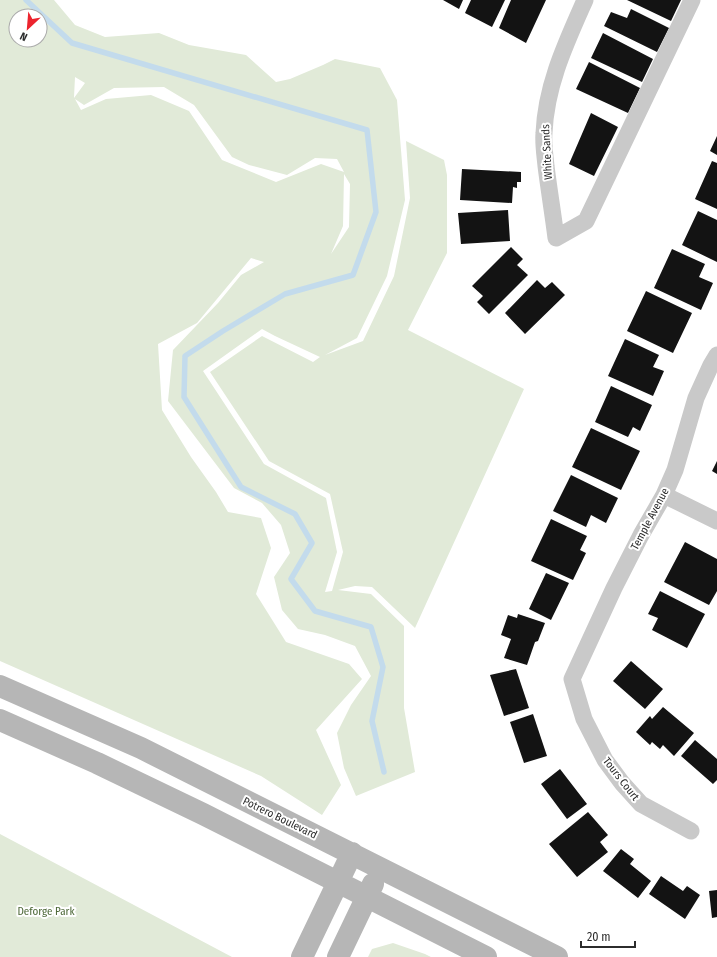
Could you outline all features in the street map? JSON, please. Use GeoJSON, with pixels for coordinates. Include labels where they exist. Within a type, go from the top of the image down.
{"type":"FeatureCollection","features":[{"type":"Feature","properties":{"kind":"street","name":"White Sands"},"geometry":{"type":"LineString","coordinates":[[585,0],[551,83],[546,108],[544,133],[545,153],[556,238],[586,221],[692,0]]}},
{"type":"Feature","properties":{"kind":"street","name":"Temple Avenue"},"geometry":{"type":"LineString","coordinates":[[572,679],[614,588],[641,535],[664,495],[675,470],[696,398],[717,355]]}},
{"type":"Feature","properties":{"kind":"street"},"geometry":{"type":"LineString","coordinates":[[664,495],[717,521]]}},
{"type":"Feature","properties":{"kind":"street","name":"Tours Court"},"geometry":{"type":"LineString","coordinates":[[572,679],[584,719],[606,760],[622,783],[641,804],[691,831]]}},
{"type":"Feature","properties":{"kind":"street","name":"Potrero Boulevard"},"geometry":{"type":"LineString","coordinates":[[0,686],[141,748],[557,957]]}},
{"type":"Feature","properties":{"kind":"street"},"geometry":{"type":"LineString","coordinates":[[0,720],[97,763],[203,814],[486,957]]}},
{"type":"Feature","properties":{"kind":"street"},"geometry":{"type":"LineString","coordinates":[[302,957],[352,854]]}},
{"type":"Feature","properties":{"kind":"street"},"geometry":{"type":"LineString","coordinates":[[338,957],[381,868]]}},
{"type":"Feature","properties":{"kind":"green space"},"geometry":{"type":"Polygon","coordinates":[[[0,0],[54,0],[75,25],[105,37],[159,33],[189,45],[246,55],[276,82],[290,79],[335,59],[380,68],[397,100],[405,200],[387,276],[357,338],[325,355],[363,341],[394,276],[410,198],[406,141],[444,160],[447,175],[447,253],[408,330],[524,389],[415,628],[372,587],[355,586],[338,590],[371,594],[404,626],[404,708],[415,772],[356,796],[344,768],[337,733],[351,705],[371,676],[355,646],[325,635],[298,629],[282,610],[274,577],[290,553],[281,525],[262,503],[234,488],[168,401],[173,350],[218,303],[241,275],[264,262],[251,258],[197,323],[158,344],[162,410],[228,512],[261,518],[271,548],[256,594],[286,642],[349,664],[362,679],[316,730],[341,785],[322,815],[261,776],[0,661],[0,0]],[[75,77],[74,98],[85,83],[75,77]],[[164,87],[114,88],[84,105],[75,99],[81,110],[106,99],[151,95],[189,111],[222,160],[276,182],[321,164],[344,172],[337,159],[315,158],[287,175],[249,165],[232,157],[194,105],[164,87]],[[344,174],[343,226],[331,254],[349,227],[350,184],[344,174]],[[262,329],[203,371],[264,464],[326,498],[337,552],[325,592],[332,591],[343,552],[330,494],[269,461],[210,372],[262,336],[313,362],[320,357],[262,329]]]}},
{"type":"Feature","properties":{"kind":"green space","name":"Deforge Park"},"geometry":{"type":"Polygon","coordinates":[[[0,834],[232,957],[0,957],[0,834]]]}},
{"type":"Feature","properties":{"kind":"green space"},"geometry":{"type":"Polygon","coordinates":[[[393,943],[431,957],[368,957],[372,949],[393,943]]]}},
{"type":"Feature","properties":{"kind":"building"},"geometry":{"type":"Polygon","coordinates":[[[443,0],[463,0],[459,9],[443,0]]]}},
{"type":"Feature","properties":{"kind":"building"},"geometry":{"type":"Polygon","coordinates":[[[471,0],[505,0],[492,27],[465,13],[471,0]]]}},
{"type":"Feature","properties":{"kind":"building"},"geometry":{"type":"Polygon","coordinates":[[[511,0],[546,0],[526,43],[499,28],[511,0]]]}},
{"type":"Feature","properties":{"kind":"building"},"geometry":{"type":"Polygon","coordinates":[[[627,0],[681,0],[671,21],[627,0]]]}},
{"type":"Feature","properties":{"kind":"building"},"geometry":{"type":"Polygon","coordinates":[[[631,9],[669,28],[657,52],[604,26],[611,12],[627,18],[631,9]]]}},
{"type":"Feature","properties":{"kind":"building"},"geometry":{"type":"Polygon","coordinates":[[[603,33],[653,59],[642,82],[591,58],[603,33]]]}},
{"type":"Feature","properties":{"kind":"building"},"geometry":{"type":"Polygon","coordinates":[[[589,62],[640,88],[628,113],[576,89],[589,62]]]}},
{"type":"Feature","properties":{"kind":"building"},"geometry":{"type":"Polygon","coordinates":[[[591,113],[618,127],[594,176],[569,164],[591,113]]]}},
{"type":"Feature","properties":{"kind":"building"},"geometry":{"type":"Polygon","coordinates":[[[717,136],[717,155],[710,151],[717,136]]]}},
{"type":"Feature","properties":{"kind":"building"},"geometry":{"type":"Polygon","coordinates":[[[712,161],[717,163],[717,209],[695,199],[712,161]]]}},
{"type":"Feature","properties":{"kind":"building"},"geometry":{"type":"Polygon","coordinates":[[[462,169],[521,172],[521,182],[517,182],[517,188],[513,187],[512,203],[460,200],[462,169]]]}},
{"type":"Feature","properties":{"kind":"building"},"geometry":{"type":"Polygon","coordinates":[[[508,210],[510,241],[461,244],[458,213],[508,210]]]}},
{"type":"Feature","properties":{"kind":"building"},"geometry":{"type":"Polygon","coordinates":[[[698,211],[717,220],[717,262],[682,245],[698,211]]]}},
{"type":"Feature","properties":{"kind":"building"},"geometry":{"type":"Polygon","coordinates":[[[511,247],[523,259],[517,265],[528,275],[489,314],[477,302],[483,296],[472,286],[511,247]]]}},
{"type":"Feature","properties":{"kind":"building"},"geometry":{"type":"Polygon","coordinates":[[[672,249],[705,264],[699,277],[713,283],[701,310],[654,288],[672,249]]]}},
{"type":"Feature","properties":{"kind":"building"},"geometry":{"type":"Polygon","coordinates":[[[537,280],[545,288],[552,282],[565,295],[525,334],[505,313],[537,280]]]}},
{"type":"Feature","properties":{"kind":"building"},"geometry":{"type":"Polygon","coordinates":[[[646,291],[692,313],[673,353],[627,331],[646,291]]]}},
{"type":"Feature","properties":{"kind":"building"},"geometry":{"type":"Polygon","coordinates":[[[625,339],[659,355],[653,367],[664,371],[653,396],[608,376],[625,339]]]}},
{"type":"Feature","properties":{"kind":"building"},"geometry":{"type":"Polygon","coordinates":[[[611,386],[652,405],[640,431],[633,427],[628,437],[595,422],[611,386]]]}},
{"type":"Feature","properties":{"kind":"building"},"geometry":{"type":"Polygon","coordinates":[[[591,428],[640,451],[621,490],[572,467],[591,428]]]}},
{"type":"Feature","properties":{"kind":"building"},"geometry":{"type":"Polygon","coordinates":[[[717,461],[717,474],[712,471],[717,461]]]}},
{"type":"Feature","properties":{"kind":"building"},"geometry":{"type":"Polygon","coordinates":[[[571,475],[618,498],[606,523],[591,515],[586,527],[553,511],[571,475]]]}},
{"type":"Feature","properties":{"kind":"building"},"geometry":{"type":"Polygon","coordinates":[[[551,519],[587,536],[580,550],[586,553],[573,580],[531,561],[551,519]]]}},
{"type":"Feature","properties":{"kind":"building"},"geometry":{"type":"Polygon","coordinates":[[[685,542],[717,559],[717,591],[709,605],[664,582],[685,542]]]}},
{"type":"Feature","properties":{"kind":"building"},"geometry":{"type":"Polygon","coordinates":[[[546,573],[569,583],[551,620],[529,609],[546,573]]]}},
{"type":"Feature","properties":{"kind":"building"},"geometry":{"type":"Polygon","coordinates":[[[660,591],[705,614],[687,648],[652,630],[658,618],[648,614],[660,591]]]}},
{"type":"Feature","properties":{"kind":"building"},"geometry":{"type":"Polygon","coordinates":[[[518,614],[545,623],[538,641],[535,642],[527,665],[504,658],[511,639],[501,635],[508,615],[517,618],[518,614]]]}},
{"type":"Feature","properties":{"kind":"building"},"geometry":{"type":"Polygon","coordinates":[[[631,661],[663,689],[645,709],[613,681],[631,661]]]}},
{"type":"Feature","properties":{"kind":"building"},"geometry":{"type":"Polygon","coordinates":[[[516,669],[529,708],[504,716],[490,675],[516,669]]]}},
{"type":"Feature","properties":{"kind":"building"},"geometry":{"type":"Polygon","coordinates":[[[663,707],[694,733],[674,756],[663,745],[660,749],[652,742],[650,745],[636,732],[650,716],[652,719],[663,707]]]}},
{"type":"Feature","properties":{"kind":"building"},"geometry":{"type":"Polygon","coordinates":[[[533,714],[547,756],[524,763],[510,722],[533,714]]]}},
{"type":"Feature","properties":{"kind":"building"},"geometry":{"type":"Polygon","coordinates":[[[695,740],[717,759],[717,780],[713,784],[681,756],[695,740]]]}},
{"type":"Feature","properties":{"kind":"building"},"geometry":{"type":"Polygon","coordinates":[[[560,769],[587,804],[567,819],[541,784],[560,769]]]}},
{"type":"Feature","properties":{"kind":"building"},"geometry":{"type":"Polygon","coordinates":[[[588,812],[608,835],[600,842],[608,852],[577,877],[549,844],[588,812]]]}},
{"type":"Feature","properties":{"kind":"building"},"geometry":{"type":"Polygon","coordinates":[[[621,849],[634,859],[630,864],[651,881],[638,898],[603,871],[621,849]]]}},
{"type":"Feature","properties":{"kind":"building"},"geometry":{"type":"Polygon","coordinates":[[[661,876],[683,891],[687,886],[700,895],[685,919],[649,894],[661,876]]]}},
{"type":"Feature","properties":{"kind":"building"},"geometry":{"type":"Polygon","coordinates":[[[717,890],[717,917],[712,918],[709,891],[717,890]]]}},
{"type":"Feature","properties":{"kind":"waterway"},"geometry":{"type":"LineString","coordinates":[[26,0],[72,43],[367,130],[376,212],[353,275],[285,294],[223,331],[185,356],[184,397],[241,487],[295,514],[312,543],[291,579],[315,611],[371,627],[383,667],[372,721],[384,772]]}}]}
